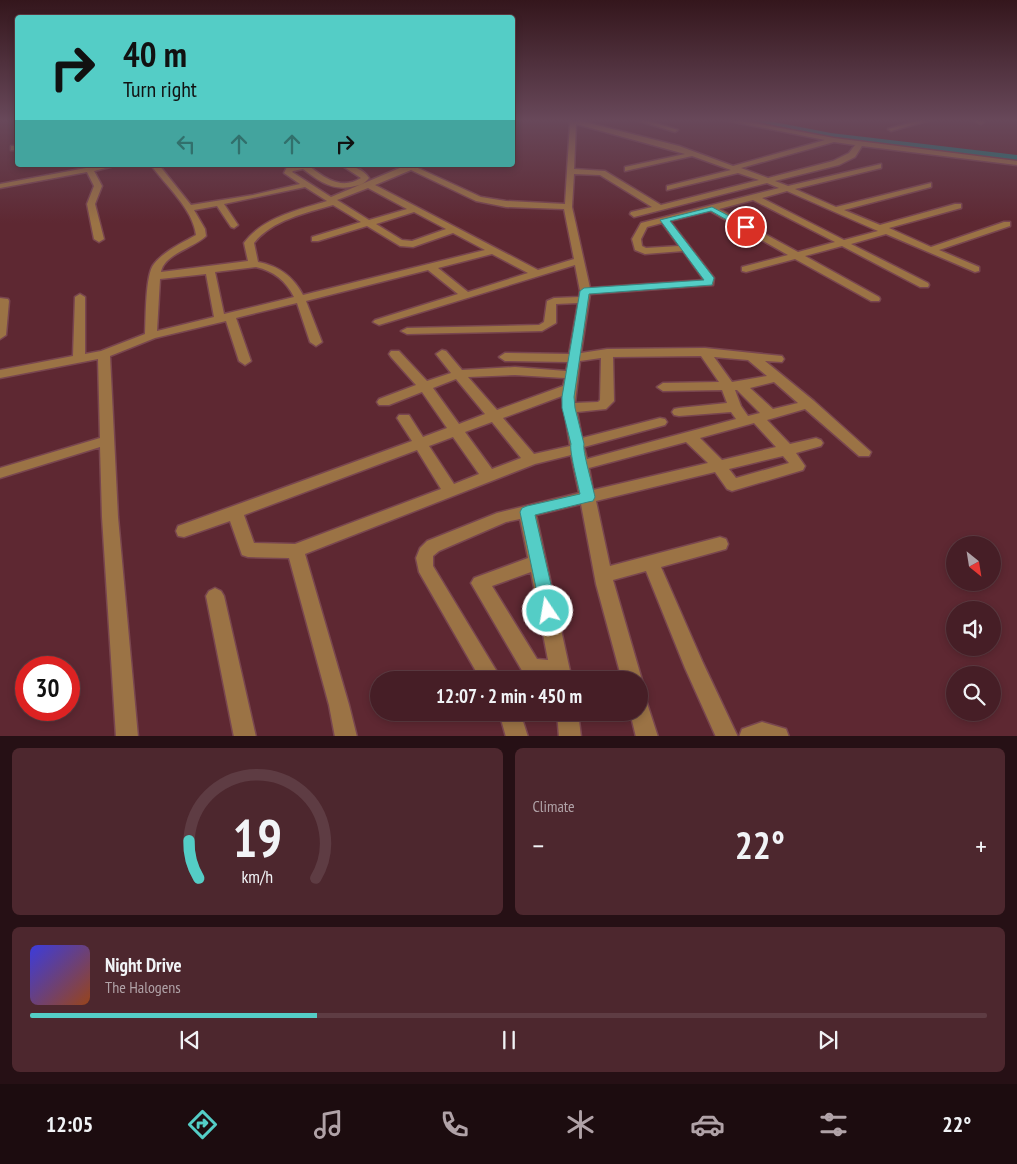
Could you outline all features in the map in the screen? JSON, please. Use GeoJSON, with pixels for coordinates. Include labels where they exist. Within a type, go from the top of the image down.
{"type":"FeatureCollection","features":[{"type":"Feature","properties":{"kind":"street"},"geometry":{"type":"LineString","coordinates":[[571,154],[570,200],[568,208],[584,296],[568,408],[582,465],[603,575],[630,671]]}},
{"type":"Feature","properties":{"kind":"street"},"geometry":{"type":"LineString","coordinates":[[628,169],[691,154]]}},
{"type":"Feature","properties":{"kind":"street"},"geometry":{"type":"LineString","coordinates":[[694,154],[769,180],[975,269]]}},
{"type":"Feature","properties":{"kind":"street"},"geometry":{"type":"LineString","coordinates":[[670,188],[786,154]]}},
{"type":"Feature","properties":{"kind":"street"},"geometry":{"type":"LineString","coordinates":[[634,214],[836,163],[852,154]]}},
{"type":"Feature","properties":{"kind":"street"},"geometry":{"type":"LineString","coordinates":[[952,154],[1017,163]]}},
{"type":"Feature","properties":{"kind":"street"},"geometry":{"type":"LineString","coordinates":[[686,248],[645,251],[636,245],[637,235],[644,225],[878,166]]}},
{"type":"Feature","properties":{"kind":"street"},"geometry":{"type":"LineString","coordinates":[[60,167],[62,176]]}},
{"type":"Feature","properties":{"kind":"street"},"geometry":{"type":"LineString","coordinates":[[0,186],[104,167]]}},
{"type":"Feature","properties":{"kind":"street"},"geometry":{"type":"LineString","coordinates":[[152,336],[157,266],[171,254],[201,236],[202,230],[190,208],[157,167]]}},
{"type":"Feature","properties":{"kind":"street"},"geometry":{"type":"LineString","coordinates":[[296,167],[290,169],[288,173],[368,224],[405,244],[453,230]]}},
{"type":"Feature","properties":{"kind":"street"},"geometry":{"type":"LineString","coordinates":[[306,167],[336,187],[346,186],[362,181],[365,178],[349,167]]}},
{"type":"Feature","properties":{"kind":"street"},"geometry":{"type":"LineString","coordinates":[[254,264],[249,243],[253,236],[269,226],[412,167]]}},
{"type":"Feature","properties":{"kind":"street"},"geometry":{"type":"LineString","coordinates":[[416,167],[479,199],[506,204],[568,208]]}},
{"type":"Feature","properties":{"kind":"street"},"geometry":{"type":"LineString","coordinates":[[90,170],[98,186],[91,204],[99,239]]}},
{"type":"Feature","properties":{"kind":"street"},"geometry":{"type":"LineString","coordinates":[[571,171],[602,173],[660,208]]}},
{"type":"Feature","properties":{"kind":"street"},"geometry":{"type":"LineString","coordinates":[[190,208],[304,184]]}},
{"type":"Feature","properties":{"kind":"street"},"geometry":{"type":"LineString","coordinates":[[369,185],[537,274]]}},
{"type":"Feature","properties":{"kind":"street"},"geometry":{"type":"LineString","coordinates":[[837,209],[928,185]]}},
{"type":"Feature","properties":{"kind":"street"},"geometry":{"type":"LineString","coordinates":[[754,197],[924,285]]}},
{"type":"Feature","properties":{"kind":"street"},"geometry":{"type":"LineString","coordinates":[[219,203],[234,225]]}},
{"type":"Feature","properties":{"kind":"street"},"geometry":{"type":"LineString","coordinates":[[746,269],[842,243],[958,206]]}},
{"type":"Feature","properties":{"kind":"street"},"geometry":{"type":"LineString","coordinates":[[712,209],[875,299]]}},
{"type":"Feature","properties":{"kind":"street"},"geometry":{"type":"LineString","coordinates":[[315,239],[416,210]]}},
{"type":"Feature","properties":{"kind":"street"},"geometry":{"type":"LineString","coordinates":[[407,331],[545,327],[550,322],[551,303],[554,301],[708,283],[709,278],[664,220]]}},
{"type":"Feature","properties":{"kind":"street"},"geometry":{"type":"LineString","coordinates":[[932,250],[1008,224]]}},
{"type":"Feature","properties":{"kind":"street"},"geometry":{"type":"LineString","coordinates":[[0,374],[104,354],[152,336],[494,251]]}},
{"type":"Feature","properties":{"kind":"street"},"geometry":{"type":"LineString","coordinates":[[378,322],[579,261]]}},
{"type":"Feature","properties":{"kind":"street"},"geometry":{"type":"LineString","coordinates":[[155,276],[254,264],[266,266],[286,276],[301,299],[316,342]]}},
{"type":"Feature","properties":{"kind":"street"},"geometry":{"type":"LineString","coordinates":[[430,267],[467,296]]}},
{"type":"Feature","properties":{"kind":"street"},"geometry":{"type":"LineString","coordinates":[[210,270],[225,318],[245,361]]}},
{"type":"Feature","properties":{"kind":"street"},"geometry":{"type":"LineString","coordinates":[[79,359],[80,297]]}},
{"type":"Feature","properties":{"kind":"street"},"geometry":{"type":"LineString","coordinates":[[0,301],[4,301],[0,335]]}},
{"type":"Feature","properties":{"kind":"street"},"geometry":{"type":"LineString","coordinates":[[505,357],[574,358],[607,353],[705,352],[778,359]]}},
{"type":"Feature","properties":{"kind":"street"},"geometry":{"type":"LineString","coordinates":[[705,352],[734,385],[757,418],[787,450]]}},
{"type":"Feature","properties":{"kind":"street"},"geometry":{"type":"LineString","coordinates":[[568,408],[601,406],[607,402],[607,353]]}},
{"type":"Feature","properties":{"kind":"street"},"geometry":{"type":"LineString","coordinates":[[104,354],[110,518],[126,736]]}},
{"type":"Feature","properties":{"kind":"street"},"geometry":{"type":"LineString","coordinates":[[395,354],[425,387],[454,431],[489,477]]}},
{"type":"Feature","properties":{"kind":"street"},"geometry":{"type":"LineString","coordinates":[[442,354],[531,460]]}},
{"type":"Feature","properties":{"kind":"street"},"geometry":{"type":"LineString","coordinates":[[752,357],[864,452]]}},
{"type":"Feature","properties":{"kind":"street"},"geometry":{"type":"LineString","coordinates":[[384,402],[459,374],[515,371],[571,382]]}},
{"type":"Feature","properties":{"kind":"street"},"geometry":{"type":"LineString","coordinates":[[662,387],[734,385],[775,378]]}},
{"type":"Feature","properties":{"kind":"street"},"geometry":{"type":"LineString","coordinates":[[184,532],[494,417],[571,382]]}},
{"type":"Feature","properties":{"kind":"street"},"geometry":{"type":"LineString","coordinates":[[734,385],[735,407]]}},
{"type":"Feature","properties":{"kind":"street"},"geometry":{"type":"LineString","coordinates":[[582,465],[809,404]]}},
{"type":"Feature","properties":{"kind":"street"},"geometry":{"type":"LineString","coordinates":[[678,412],[735,407],[757,418]]}},
{"type":"Feature","properties":{"kind":"street"},"geometry":{"type":"LineString","coordinates":[[404,418],[450,490]]}},
{"type":"Feature","properties":{"kind":"street"},"geometry":{"type":"LineString","coordinates":[[235,513],[248,550],[296,550],[531,460],[660,422]]}},
{"type":"Feature","properties":{"kind":"street"},"geometry":{"type":"LineString","coordinates":[[689,436],[719,466]]}},
{"type":"Feature","properties":{"kind":"street"},"geometry":{"type":"LineString","coordinates":[[0,473],[108,440]]}},
{"type":"Feature","properties":{"kind":"street"},"geometry":{"type":"LineString","coordinates":[[487,671],[426,567],[423,560],[426,552],[433,546],[503,518],[816,443]]}},
{"type":"Feature","properties":{"kind":"street"},"geometry":{"type":"LineString","coordinates":[[527,512],[560,671]]}},
{"type":"Feature","properties":{"kind":"street"},"geometry":{"type":"LineString","coordinates":[[603,575],[720,544]]}},
{"type":"Feature","properties":{"kind":"street"},"geometry":{"type":"LineString","coordinates":[[296,550],[346,736]]}},
{"type":"Feature","properties":{"kind":"street"},"geometry":{"type":"LineString","coordinates":[[538,562],[480,582],[531,667],[546,671]]}},
{"type":"Feature","properties":{"kind":"street"},"geometry":{"type":"LineString","coordinates":[[651,563],[695,668],[727,736]]}},
{"type":"Feature","properties":{"kind":"street"},"geometry":{"type":"LineString","coordinates":[[215,596],[245,736]]}},
{"type":"Feature","properties":{"kind":"street"},"geometry":{"type":"LineString","coordinates":[[512,721],[517,736]]}},
{"type":"Feature","properties":{"kind":"street"},"geometry":{"type":"LineString","coordinates":[[568,721],[570,736]]}},
{"type":"Feature","properties":{"kind":"street"},"geometry":{"type":"LineString","coordinates":[[643,721],[647,736]]}},
{"type":"Feature","properties":{"kind":"waterway"},"geometry":{"type":"LineString","coordinates":[[987,154],[1017,158]]}},
{"type":"Feature","properties":{"kind":"route"},"geometry":{"type":"LineString","coordinates":[[548,611],[527,512],[588,497],[582,465],[576,449],[578,444],[568,408],[584,291],[708,283],[709,278],[664,220],[712,209],[746,227]]}}]}
